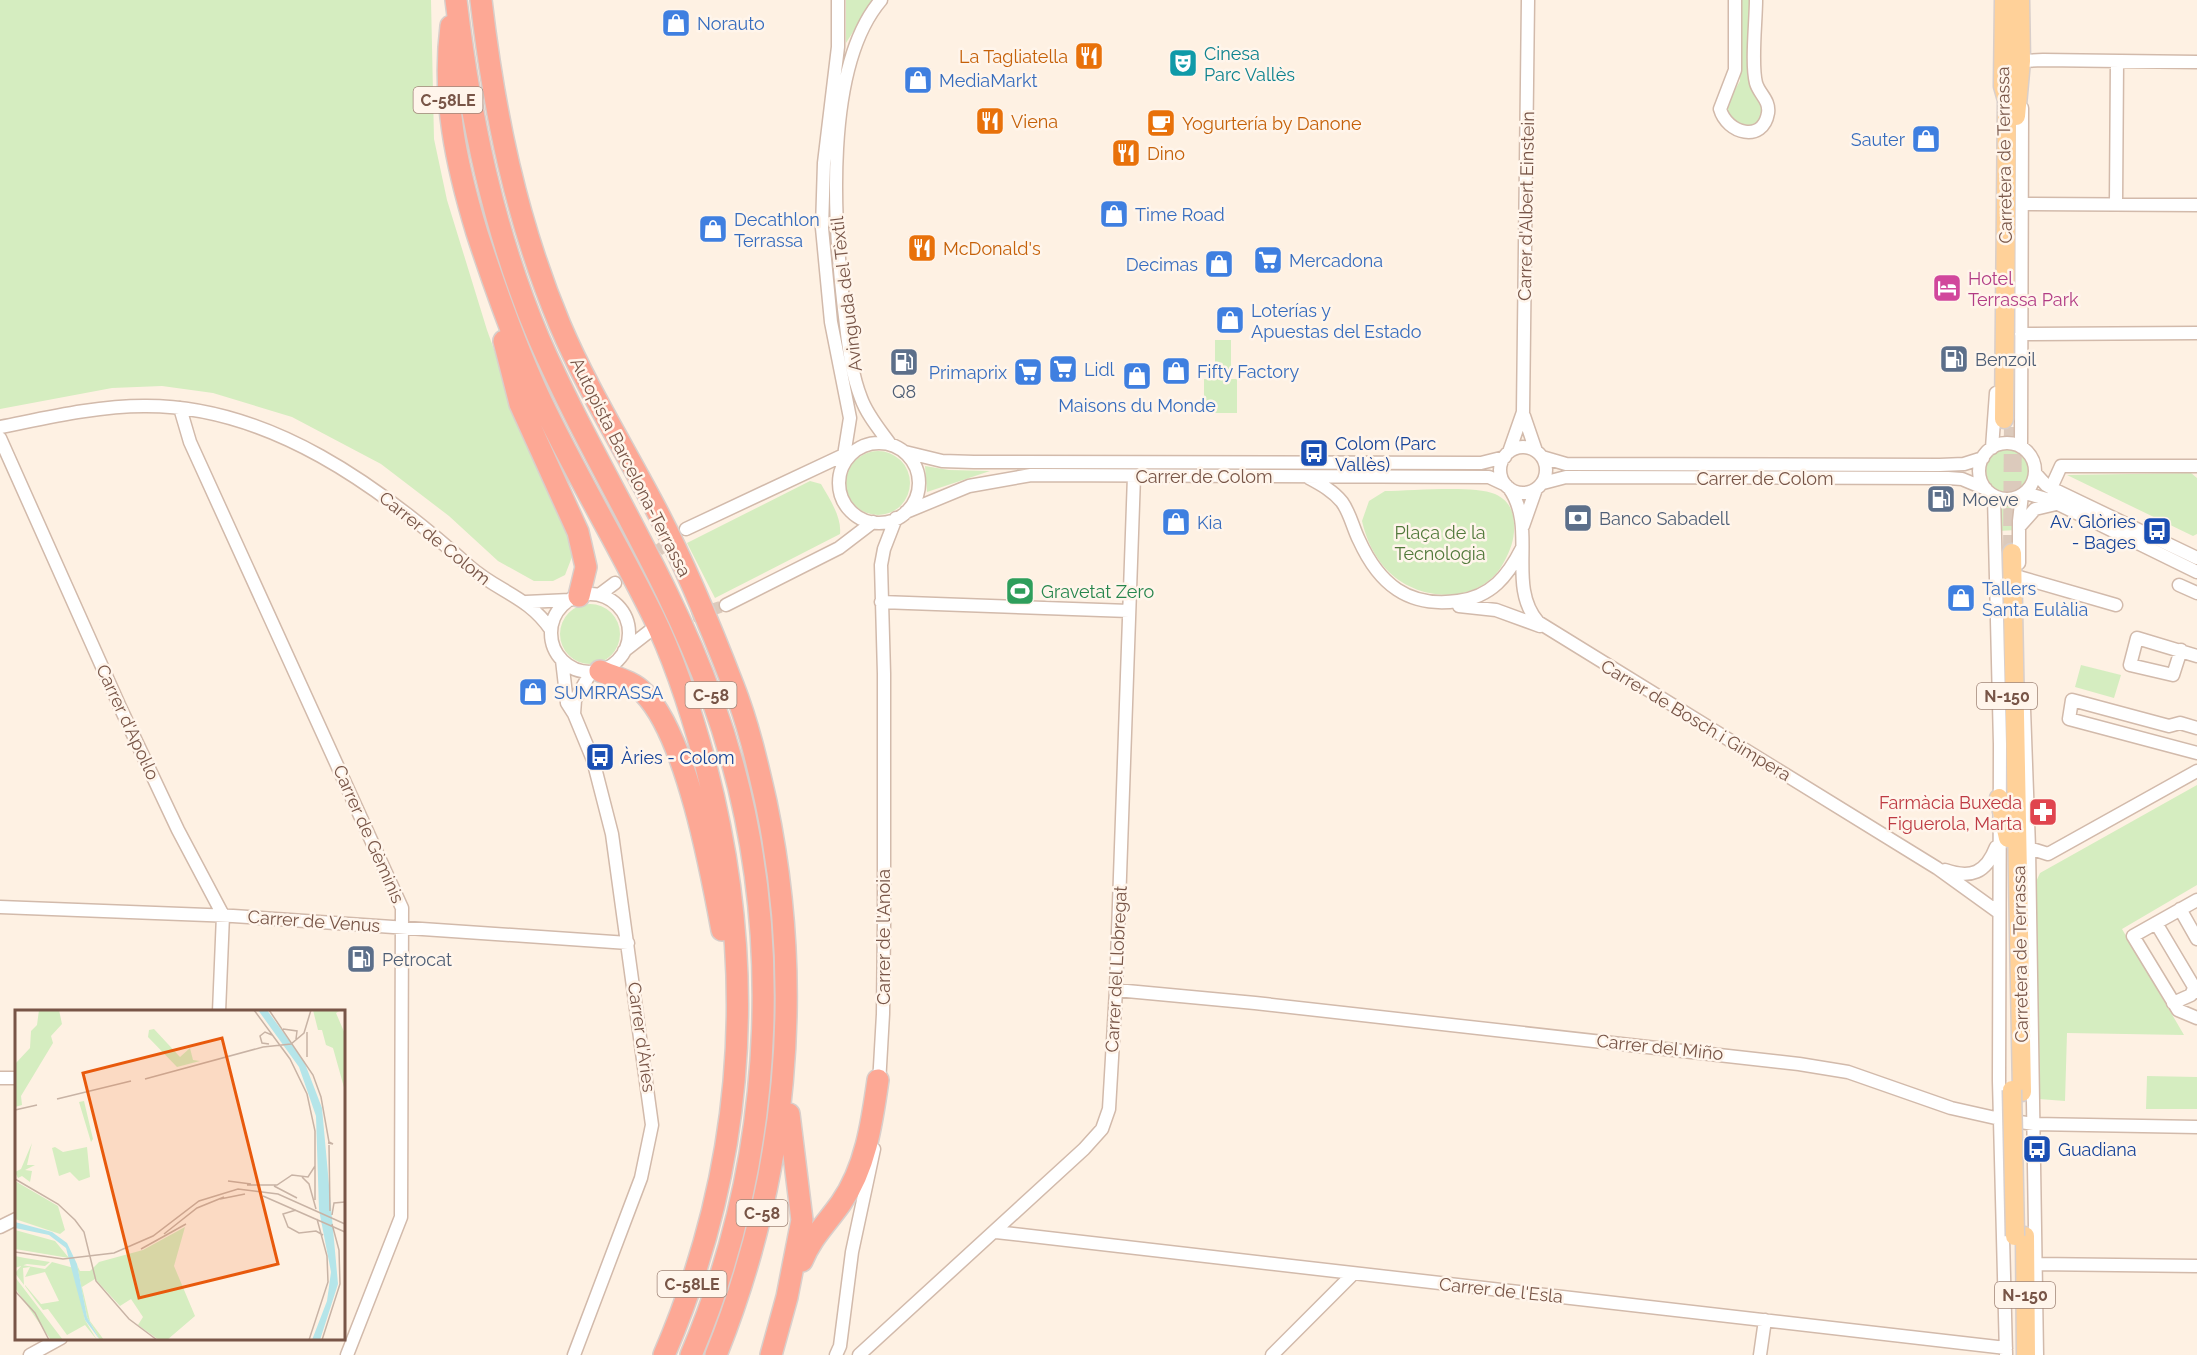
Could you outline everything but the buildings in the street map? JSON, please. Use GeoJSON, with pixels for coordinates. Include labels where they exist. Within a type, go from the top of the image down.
{"type":"FeatureCollection","features":[{"type":"Feature","properties":{"kind":"highway","name":"C-58LE"},"geometry":{"type":"LineString","coordinates":[[455,0],[448,51],[449,117],[467,199],[497,296],[524,364],[665,644],[698,736],[717,808],[729,880],[738,994],[732,1112],[713,1211],[697,1271],[664,1355]]}},
{"type":"Feature","properties":{"kind":"highway","name":"Autopista Barcelona-Terrassa"},"geometry":{"type":"LineString","coordinates":[[455,0],[478,141],[495,210],[516,279],[539,338],[570,404],[683,627],[725,738],[746,828],[755,882],[762,973],[762,1036],[756,1109],[742,1192],[727,1250],[705,1320],[690,1355]]}},
{"type":"Feature","properties":{"kind":"highway","name":"Autopista Barcelona-Terrassa"},"geometry":{"type":"LineString","coordinates":[[481,0],[500,133],[537,265],[589,389],[674,548],[705,616],[748,728],[780,876],[787,998],[785,1065],[775,1154],[747,1269],[716,1355]]}},
{"type":"Feature","properties":{"kind":"highway"},"geometry":{"type":"LineString","coordinates":[[467,199],[468,230],[496,314],[520,404],[580,541],[586,567],[583,597]]}},
{"type":"Feature","properties":{"kind":"highway"},"geometry":{"type":"LineString","coordinates":[[595,671],[638,687],[645,693],[664,723],[691,796],[710,862],[723,933],[731,1040],[713,1211]]}},
{"type":"Feature","properties":{"kind":"highway"},"geometry":{"type":"LineString","coordinates":[[771,1355],[787,1297],[801,1220],[785,1065]]}},
{"type":"Feature","properties":{"kind":"highway"},"geometry":{"type":"LineString","coordinates":[[787,1297],[808,1245],[841,1203],[854,1181],[868,1141],[878,1080]]}},
{"type":"Feature","properties":{"kind":"main road","name":"Carretera de Terrassa"},"geometry":{"type":"LineString","coordinates":[[2008,1],[2021,61],[2016,130],[2008,418],[2007,99],[2004,86],[2008,1]]}},
{"type":"Feature","properties":{"kind":"main road","name":"Carretera de Terrassa"},"geometry":{"type":"LineString","coordinates":[[2008,553],[2008,834],[2020,1236],[2026,1355]]}},
{"type":"Feature","properties":{"kind":"main road"},"geometry":{"type":"LineString","coordinates":[[2008,834],[2026,787]]}},
{"type":"Feature","properties":{"kind":"main road"},"geometry":{"type":"LineString","coordinates":[[1999,798],[2008,834]]}},
{"type":"Feature","properties":{"kind":"main road","name":"Carretera de Terrassa"},"geometry":{"type":"LineString","coordinates":[[2009,1352],[2020,1236]]}},
{"type":"Feature","properties":{"kind":"street","name":"Avinguda del Tèxtil"},"geometry":{"type":"LineString","coordinates":[[838,0],[838,47],[824,163],[822,228],[831,322],[850,423],[840,460]]}},
{"type":"Feature","properties":{"kind":"street","name":"Avinguda del Tèxtil"},"geometry":{"type":"LineString","coordinates":[[881,0],[865,24],[850,65],[840,129],[836,213],[839,265],[855,377],[864,405],[890,444]]}},
{"type":"Feature","properties":{"kind":"street","name":"Carrer d'Albert Einstein"},"geometry":{"type":"LineString","coordinates":[[1528,0],[1523,412],[1528,433],[1539,454]]}},
{"type":"Feature","properties":{"kind":"street"},"geometry":{"type":"LineString","coordinates":[[1735,0],[1735,70],[1720,109],[1730,126],[1751,132],[1766,118],[1768,106],[1756,84],[1756,0]]}},
{"type":"Feature","properties":{"kind":"street"},"geometry":{"type":"LineString","coordinates":[[2021,447],[2021,61],[2197,62]]}},
{"type":"Feature","properties":{"kind":"street"},"geometry":{"type":"LineString","coordinates":[[2116,204],[2117,61]]}},
{"type":"Feature","properties":{"kind":"street"},"geometry":{"type":"LineString","coordinates":[[1999,798],[1999,683],[1990,493],[1980,477],[1988,453],[1997,354],[1999,122],[2004,86]]}},
{"type":"Feature","properties":{"kind":"street"},"geometry":{"type":"LineString","coordinates":[[2022,204],[2197,205]]}},
{"type":"Feature","properties":{"kind":"street"},"geometry":{"type":"LineString","coordinates":[[2021,334],[2197,333]]}},
{"type":"Feature","properties":{"kind":"street","name":"Carrer de Colom"},"geometry":{"type":"LineString","coordinates":[[0,427],[118,407],[180,408],[225,417],[315,454],[399,506],[489,583],[526,602],[542,616],[551,630]]}},
{"type":"Feature","properties":{"kind":"street","name":"Carrer de Gèminis"},"geometry":{"type":"LineString","coordinates":[[180,408],[189,442],[250,578],[387,869],[402,908],[400,1216],[347,1355]]}},
{"type":"Feature","properties":{"kind":"street","name":"Carrer d'Albert Einstein"},"geometry":{"type":"LineString","coordinates":[[1507,454],[1523,412]]}},
{"type":"Feature","properties":{"kind":"street","name":"Carrer d'Apol·lo"},"geometry":{"type":"LineString","coordinates":[[0,438],[125,717],[178,830],[223,915]]}},
{"type":"Feature","properties":{"kind":"street"},"geometry":{"type":"LineString","coordinates":[[1988,453],[2010,443],[2021,447],[2032,458],[2035,472],[2033,483],[2023,494],[2011,499],[1990,493]]}},
{"type":"Feature","properties":{"kind":"street"},"geometry":{"type":"LineString","coordinates":[[686,529],[840,460],[868,444],[890,444],[905,452],[911,459],[918,477],[916,496],[901,515],[873,522],[839,548],[726,605]]}},
{"type":"Feature","properties":{"kind":"street"},"geometry":{"type":"LineString","coordinates":[[1520,448],[1539,454],[1546,472],[1539,486],[1521,493],[1507,487],[1501,473],[1507,454],[1520,448]]}},
{"type":"Feature","properties":{"kind":"street","name":"Carrer de Colom"},"geometry":{"type":"LineString","coordinates":[[905,452],[952,462],[1075,464],[1481,463],[1507,454]]}},
{"type":"Feature","properties":{"kind":"street","name":"Carrer de Colom"},"geometry":{"type":"LineString","coordinates":[[1539,454],[1566,464],[1869,465],[1958,464],[1988,453]]}},
{"type":"Feature","properties":{"kind":"street"},"geometry":{"type":"LineString","coordinates":[[840,460],[840,492],[847,506],[858,517],[873,522]]}},
{"type":"Feature","properties":{"kind":"street"},"geometry":{"type":"LineString","coordinates":[[2051,489],[2061,466],[2197,466]]}},
{"type":"Feature","properties":{"kind":"street"},"geometry":{"type":"LineString","coordinates":[[2035,472],[2051,489],[2197,558]]}},
{"type":"Feature","properties":{"kind":"street","name":"Carrer de Colom"},"geometry":{"type":"LineString","coordinates":[[901,515],[944,494],[999,479],[1031,476],[1489,477],[1507,487]]}},
{"type":"Feature","properties":{"kind":"street","name":"Carrer del Llobregat"},"geometry":{"type":"LineString","coordinates":[[859,1355],[996,1232],[1102,1129],[1108,1109],[1116,990],[1134,476]]}},
{"type":"Feature","properties":{"kind":"street"},"geometry":{"type":"LineString","coordinates":[[1305,476],[1326,486],[1344,505],[1373,568],[1389,584],[1413,598],[1506,613],[1547,629]]}},
{"type":"Feature","properties":{"kind":"street","name":"Carrer de Colom"},"geometry":{"type":"LineString","coordinates":[[1539,486],[1566,477],[1957,478],[1990,493]]}},
{"type":"Feature","properties":{"kind":"street","name":"Carrer de Bosch i Gimpera"},"geometry":{"type":"LineString","coordinates":[[1522,530],[1539,486]]}},
{"type":"Feature","properties":{"kind":"street","name":"Carrer de Bosch i Gimpera"},"geometry":{"type":"LineString","coordinates":[[1507,487],[1518,505],[1522,530],[1525,598],[1534,618],[1547,629],[1937,868],[1998,912]]}},
{"type":"Feature","properties":{"kind":"street"},"geometry":{"type":"LineString","coordinates":[[2023,494],[2040,496],[2197,572]]}},
{"type":"Feature","properties":{"kind":"street"},"geometry":{"type":"LineString","coordinates":[[2023,494],[2019,527],[2019,577],[2029,848],[2037,1355]]}},
{"type":"Feature","properties":{"kind":"street"},"geometry":{"type":"LineString","coordinates":[[2019,527],[2035,509],[2056,504]]}},
{"type":"Feature","properties":{"kind":"street","name":"Carrer de l'Anoia"},"geometry":{"type":"LineString","coordinates":[[836,1355],[840,1346],[852,1252],[872,1159],[879,1104],[884,922],[882,555],[901,515]]}},
{"type":"Feature","properties":{"kind":"street"},"geometry":{"type":"LineString","coordinates":[[1443,603],[1474,598],[1493,588],[1508,573],[1522,547]]}},
{"type":"Feature","properties":{"kind":"street"},"geometry":{"type":"LineString","coordinates":[[2019,577],[2116,605]]}},
{"type":"Feature","properties":{"kind":"street"},"geometry":{"type":"LineString","coordinates":[[615,583],[561,607],[551,630],[552,641],[562,660],[571,667],[595,671],[614,663],[624,651],[651,630]]}},
{"type":"Feature","properties":{"kind":"street"},"geometry":{"type":"LineString","coordinates":[[2179,585],[2197,593]]}},
{"type":"Feature","properties":{"kind":"street"},"geometry":{"type":"LineString","coordinates":[[526,602],[583,597],[609,600],[625,617],[628,628],[624,651]]}},
{"type":"Feature","properties":{"kind":"street"},"geometry":{"type":"LineString","coordinates":[[881,602],[1129,611]]}},
{"type":"Feature","properties":{"kind":"street"},"geometry":{"type":"LineString","coordinates":[[2181,650],[2197,656]]}},
{"type":"Feature","properties":{"kind":"street","name":"Carrer d'Àries"},"geometry":{"type":"LineString","coordinates":[[562,660],[567,703],[574,714],[592,760],[608,814],[652,1125],[641,1178],[574,1355]]}},
{"type":"Feature","properties":{"kind":"street"},"geometry":{"type":"LineString","coordinates":[[574,714],[575,700],[595,671]]}},
{"type":"Feature","properties":{"kind":"street"},"geometry":{"type":"LineString","coordinates":[[2197,728],[2180,723],[2169,726],[2072,700],[2069,718],[2197,753]]}},
{"type":"Feature","properties":{"kind":"street"},"geometry":{"type":"LineString","coordinates":[[2029,848],[2048,854],[2197,771]]}},
{"type":"Feature","properties":{"kind":"street"},"geometry":{"type":"LineString","coordinates":[[2008,834],[1998,912],[2000,1119],[2009,1352]]}},
{"type":"Feature","properties":{"kind":"street","name":"Carrer de Bosch i Gimpera"},"geometry":{"type":"LineString","coordinates":[[1937,868],[1958,874],[1977,873],[1986,867],[2008,834]]}},
{"type":"Feature","properties":{"kind":"street"},"geometry":{"type":"LineString","coordinates":[[2197,900],[2133,936],[2176,1006],[2197,1017]]}},
{"type":"Feature","properties":{"kind":"street","name":"Carrer de Venus"},"geometry":{"type":"LineString","coordinates":[[0,907],[223,915],[628,943]]}},
{"type":"Feature","properties":{"kind":"street"},"geometry":{"type":"LineString","coordinates":[[2180,909],[2197,939]]}},
{"type":"Feature","properties":{"kind":"street"},"geometry":{"type":"LineString","coordinates":[[219,1010],[223,915]]}},
{"type":"Feature","properties":{"kind":"street"},"geometry":{"type":"LineString","coordinates":[[2156,923],[2196,990],[2176,1006]]}},
{"type":"Feature","properties":{"kind":"street","name":"Carrer del Miño"},"geometry":{"type":"LineString","coordinates":[[1116,990],[1244,1001],[1799,1064],[1848,1072],[1951,1108],[2034,1124],[2197,1127]]}},
{"type":"Feature","properties":{"kind":"street"},"geometry":{"type":"LineString","coordinates":[[0,1227],[15,1220]]}},
{"type":"Feature","properties":{"kind":"street","name":"Carrer de l'Esla"},"geometry":{"type":"LineString","coordinates":[[996,1232],[1765,1320],[2009,1352]]}},
{"type":"Feature","properties":{"kind":"street"},"geometry":{"type":"LineString","coordinates":[[2037,1264],[2197,1266]]}},
{"type":"Feature","properties":{"kind":"street"},"geometry":{"type":"LineString","coordinates":[[1272,1355],[1353,1274]]}},
{"type":"Feature","properties":{"kind":"street"},"geometry":{"type":"LineString","coordinates":[[1760,1355],[1765,1320]]}},
{"type":"Feature","properties":{"kind":"street"},"geometry":{"type":"LineString","coordinates":[[30,1355],[56,1340]]}},
{"type":"Feature","properties":{"kind":"green space"},"geometry":{"type":"Polygon","coordinates":[[[0,0],[431,0],[434,139],[447,200],[487,330],[518,416],[569,533],[572,557],[565,575],[553,581],[534,581],[498,561],[449,516],[381,464],[292,417],[213,393],[162,386],[112,388],[0,409],[0,0]]]}},
{"type":"Feature","properties":{"kind":"green space"},"geometry":{"type":"Polygon","coordinates":[[[846,0],[873,0],[846,43],[846,0]]]}},
{"type":"Feature","properties":{"kind":"green space"},"geometry":{"type":"Polygon","coordinates":[[[1741,0],[1750,0],[1750,75],[1763,103],[1759,121],[1748,127],[1735,124],[1727,111],[1730,98],[1740,81],[1741,0]]]}},
{"type":"Feature","properties":{"kind":"green space"},"geometry":{"type":"Polygon","coordinates":[[[1215,340],[1231,340],[1231,371],[1215,371],[1215,340]]]}},
{"type":"Feature","properties":{"kind":"green space"},"geometry":{"type":"Polygon","coordinates":[[[1204,379],[1237,379],[1237,413],[1204,413],[1204,379]]]}},
{"type":"Feature","properties":{"kind":"green space"},"geometry":{"type":"Polygon","coordinates":[[[2007,450],[2022,456],[2028,471],[2022,486],[2007,492],[1992,486],[1986,471],[1992,456],[2007,450]]]}},
{"type":"Feature","properties":{"kind":"green space"},"geometry":{"type":"Polygon","coordinates":[[[878,451],[901,460],[910,483],[901,506],[878,515],[855,506],[846,483],[855,460],[878,451]]]}},
{"type":"Feature","properties":{"kind":"green space"},"geometry":{"type":"Polygon","coordinates":[[[925,466],[949,470],[990,471],[927,492],[925,466]]]}},
{"type":"Feature","properties":{"kind":"green space"},"geometry":{"type":"Polygon","coordinates":[[[2191,473],[2197,478],[2197,534],[2193,536],[2067,475],[2191,473]]]}},
{"type":"Feature","properties":{"kind":"green space"},"geometry":{"type":"Polygon","coordinates":[[[810,481],[821,484],[828,495],[837,514],[840,534],[715,598],[687,543],[810,481]]]}},
{"type":"Feature","properties":{"kind":"green space","name":"Plaça de la Tecnologia"},"geometry":{"type":"Polygon","coordinates":[[[1472,490],[1500,496],[1509,505],[1514,523],[1514,534],[1509,553],[1494,576],[1465,593],[1448,595],[1414,588],[1399,580],[1382,564],[1368,541],[1362,521],[1369,501],[1385,491],[1472,490]]]}},
{"type":"Feature","properties":{"kind":"green space"},"geometry":{"type":"Polygon","coordinates":[[[2005,505],[2015,508],[2016,530],[1999,531],[1999,511],[2005,505]]]}},
{"type":"Feature","properties":{"kind":"green space"},"geometry":{"type":"Polygon","coordinates":[[[590,604],[611,613],[620,634],[611,655],[590,664],[569,655],[560,634],[569,613],[590,604]]]}},
{"type":"Feature","properties":{"kind":"green space"},"geometry":{"type":"Polygon","coordinates":[[[2081,665],[2121,675],[2114,698],[2075,687],[2081,665]]]}},
{"type":"Feature","properties":{"kind":"green space"},"geometry":{"type":"Polygon","coordinates":[[[2197,785],[2197,885],[2122,929],[2184,1035],[2067,1033],[2065,1101],[2039,1099],[2035,884],[2040,873],[2197,785]]]}},
{"type":"Feature","properties":{"kind":"green space"},"geometry":{"type":"Polygon","coordinates":[[[2147,1076],[2197,1077],[2197,1109],[2146,1109],[2147,1076]]]}},
{"type":"Feature","properties":{"kind":"tunnel"},"geometry":{"type":"LineString","coordinates":[[2012,553],[2013,418]]}},
{"type":"Feature","properties":{"kind":"tunnel"},"geometry":{"type":"LineString","coordinates":[[644,561],[676,537]]}},
{"type":"Feature","properties":{"kind":"tunnel"},"geometry":{"type":"LineString","coordinates":[[675,622],[726,605]]}},
{"type":"Feature","properties":{"kind":"place","name":"Norauto"},"geometry":{"type":"Point","coordinates":[676,23]}},
{"type":"Feature","properties":{"kind":"place","name":"La Tagliatella"},"geometry":{"type":"Point","coordinates":[1089,56]}},
{"type":"Feature","properties":{"kind":"place","name":"Cinesa Parc Vallès"},"geometry":{"type":"Point","coordinates":[1183,63]}},
{"type":"Feature","properties":{"kind":"place","name":"MediaMarkt"},"geometry":{"type":"Point","coordinates":[918,80]}},
{"type":"Feature","properties":{"kind":"place","name":"Viena"},"geometry":{"type":"Point","coordinates":[990,121]}},
{"type":"Feature","properties":{"kind":"place","name":"Yogurtería by Danone"},"geometry":{"type":"Point","coordinates":[1161,123]}},
{"type":"Feature","properties":{"kind":"place","name":"Sauter"},"geometry":{"type":"Point","coordinates":[1926,139]}},
{"type":"Feature","properties":{"kind":"place","name":"Dino"},"geometry":{"type":"Point","coordinates":[1126,153]}},
{"type":"Feature","properties":{"kind":"place","name":"Time Road"},"geometry":{"type":"Point","coordinates":[1114,214]}},
{"type":"Feature","properties":{"kind":"place","name":"Decathlon Terrassa"},"geometry":{"type":"Point","coordinates":[713,229]}},
{"type":"Feature","properties":{"kind":"place","name":"McDonald's"},"geometry":{"type":"Point","coordinates":[922,248]}},
{"type":"Feature","properties":{"kind":"place","name":"Mercadona"},"geometry":{"type":"Point","coordinates":[1268,260]}},
{"type":"Feature","properties":{"kind":"place","name":"Decimas"},"geometry":{"type":"Point","coordinates":[1219,264]}},
{"type":"Feature","properties":{"kind":"place","name":"Hotel Terrassa Park"},"geometry":{"type":"Point","coordinates":[1947,288]}},
{"type":"Feature","properties":{"kind":"place","name":"Loterías y Apuestas del Estado"},"geometry":{"type":"Point","coordinates":[1230,320]}},
{"type":"Feature","properties":{"kind":"place","name":"Benzoil"},"geometry":{"type":"Point","coordinates":[1954,359]}},
{"type":"Feature","properties":{"kind":"place","name":"Q8"},"geometry":{"type":"Point","coordinates":[904,362]}},
{"type":"Feature","properties":{"kind":"place","name":"Lidl"},"geometry":{"type":"Point","coordinates":[1063,369]}},
{"type":"Feature","properties":{"kind":"place","name":"Fifty Factory"},"geometry":{"type":"Point","coordinates":[1176,371]}},
{"type":"Feature","properties":{"kind":"place","name":"Primaprix"},"geometry":{"type":"Point","coordinates":[1028,372]}},
{"type":"Feature","properties":{"kind":"place","name":"Maisons du Monde"},"geometry":{"type":"Point","coordinates":[1137,376]}},
{"type":"Feature","properties":{"kind":"place","name":"Colom (Parc Vallès)"},"geometry":{"type":"Point","coordinates":[1314,453]}},
{"type":"Feature","properties":{"kind":"place","name":"Moeve"},"geometry":{"type":"Point","coordinates":[1941,499]}},
{"type":"Feature","properties":{"kind":"place","name":"Banco Sabadell"},"geometry":{"type":"Point","coordinates":[1578,518]}},
{"type":"Feature","properties":{"kind":"place","name":"Kia"},"geometry":{"type":"Point","coordinates":[1176,522]}},
{"type":"Feature","properties":{"kind":"place","name":"Av. Glòries - Bages"},"geometry":{"type":"Point","coordinates":[2157,531]}},
{"type":"Feature","properties":{"kind":"place","name":"Gravetat Zero"},"geometry":{"type":"Point","coordinates":[1020,591]}},
{"type":"Feature","properties":{"kind":"place","name":"Tallers Santa Eulàlia"},"geometry":{"type":"Point","coordinates":[1961,598]}},
{"type":"Feature","properties":{"kind":"place","name":"SUMRRASSA"},"geometry":{"type":"Point","coordinates":[533,692]}},
{"type":"Feature","properties":{"kind":"place","name":"Àries - Colom"},"geometry":{"type":"Point","coordinates":[600,757]}},
{"type":"Feature","properties":{"kind":"place","name":"Farmàcia Buxeda Figuerola, Marta"},"geometry":{"type":"Point","coordinates":[2043,812]}},
{"type":"Feature","properties":{"kind":"place","name":"Petrocat"},"geometry":{"type":"Point","coordinates":[361,959]}},
{"type":"Feature","properties":{"kind":"place","name":"Guadiana"},"geometry":{"type":"Point","coordinates":[2037,1149]}}]}
